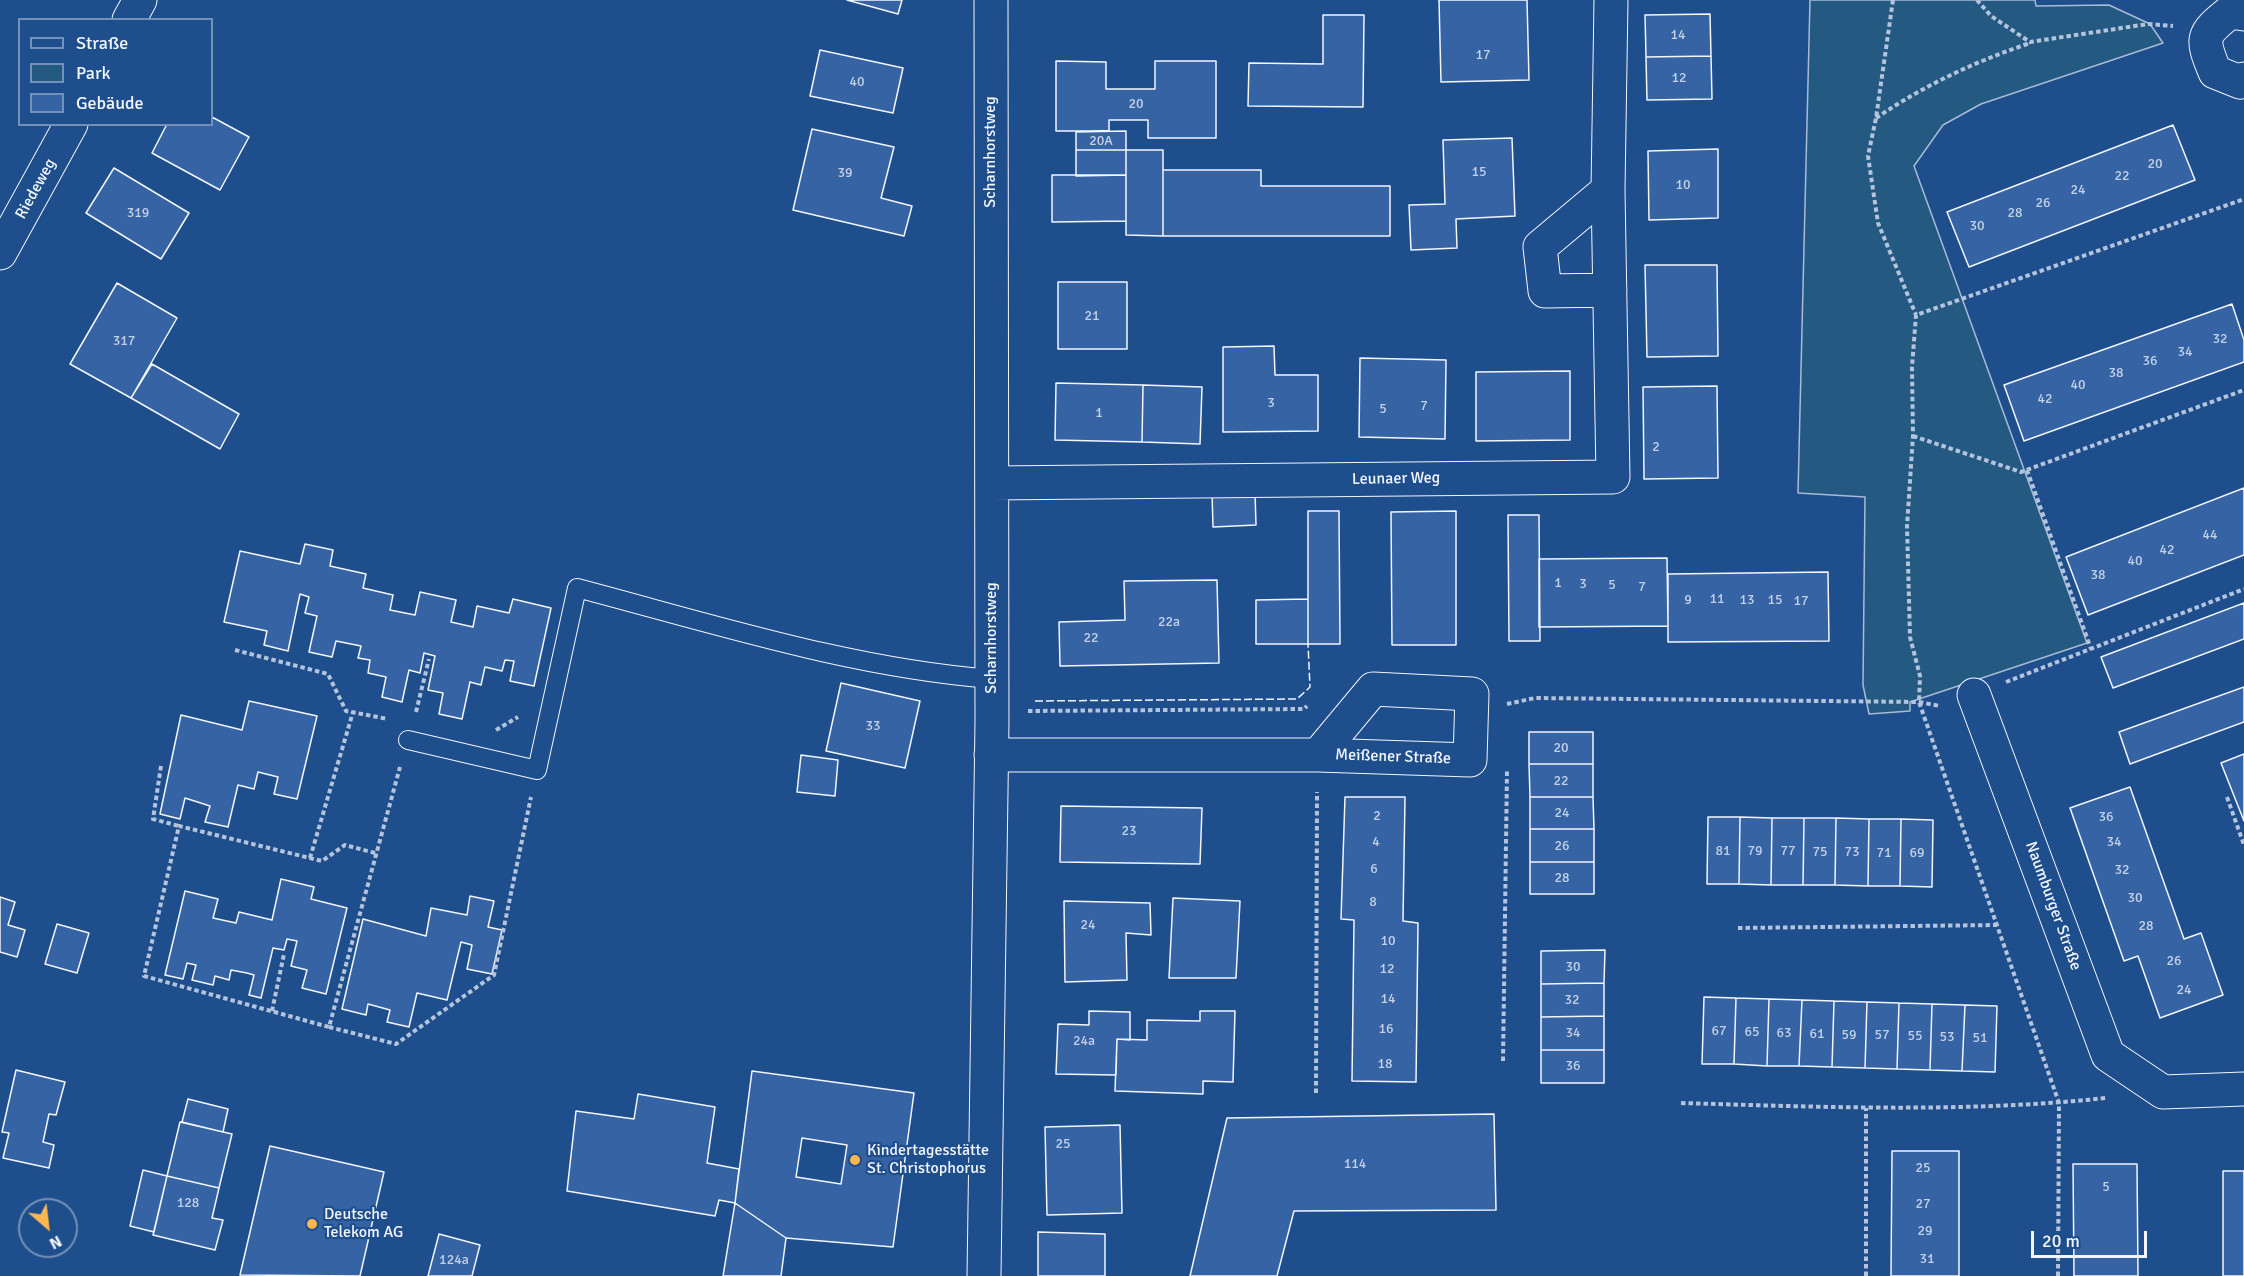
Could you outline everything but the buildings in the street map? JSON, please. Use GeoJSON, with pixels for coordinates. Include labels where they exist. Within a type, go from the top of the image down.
{"type":"FeatureCollection","features":[{"type":"Feature","properties":{"kind":"street"},"geometry":{"type":"LineString","coordinates":[[130,18],[140,0]]}},
{"type":"Feature","properties":{"kind":"street","name":"Scharnhorstweg"},"geometry":{"type":"LineString","coordinates":[[984,1276],[992,712],[991,0]]}},
{"type":"Feature","properties":{"kind":"street","name":"Leunaer Weg"},"geometry":{"type":"LineString","coordinates":[[992,483],[1613,477],[1608,190],[1611,0]]}},
{"type":"Feature","properties":{"kind":"street"},"geometry":{"type":"LineString","coordinates":[[2244,14],[2230,12],[2209,28],[2204,46],[2215,72],[2240,82],[2244,79]]}},
{"type":"Feature","properties":{"kind":"street","name":"Riedeweg"},"geometry":{"type":"LineString","coordinates":[[0,253],[70,126]]}},
{"type":"Feature","properties":{"kind":"street"},"geometry":{"type":"LineString","coordinates":[[1608,190],[1540,247],[1545,291],[1610,290]]}},
{"type":"Feature","properties":{"kind":"street","name":"Meißener Straße"},"geometry":{"type":"LineString","coordinates":[[991,755],[1318,755],[1470,760],[1472,694],[1373,689],[1318,755]]}},
{"type":"Feature","properties":{"kind":"street","name":"Naumburger Straße"},"geometry":{"type":"LineString","coordinates":[[1974,695],[2108,1055],[2163,1092]]}},
{"type":"Feature","properties":{"kind":"street"},"geometry":{"type":"LineString","coordinates":[[2163,1092],[2244,1089]]}},
{"type":"Feature","properties":{"kind":"lane"},"geometry":{"type":"LineString","coordinates":[[411,733],[456,753],[537,770],[577,588],[807,649],[930,674],[992,679]]}},
{"type":"Feature","properties":{"kind":"path"},"geometry":{"type":"LineString","coordinates":[[1893,0],[1876,118],[1868,156],[1878,223],[1916,315],[1912,367],[1913,436],[1906,526],[1910,637],[1920,676],[1919,702],[2060,1103],[2058,1276]]}},
{"type":"Feature","properties":{"kind":"path"},"geometry":{"type":"LineString","coordinates":[[1977,0],[1991,16],[2031,42]]}},
{"type":"Feature","properties":{"kind":"path"},"geometry":{"type":"LineString","coordinates":[[1876,118],[1920,89],[1947,75],[2031,42],[2148,24],[2209,28]]}},
{"type":"Feature","properties":{"kind":"path"},"geometry":{"type":"LineString","coordinates":[[1916,315],[2244,199]]}},
{"type":"Feature","properties":{"kind":"path"},"geometry":{"type":"LineString","coordinates":[[1913,436],[2021,472],[2244,390]]}},
{"type":"Feature","properties":{"kind":"path"},"geometry":{"type":"LineString","coordinates":[[2027,470],[2091,649]]}},
{"type":"Feature","properties":{"kind":"path"},"geometry":{"type":"LineString","coordinates":[[1472,694],[1507,704],[1535,698],[1919,702],[1941,706],[2244,589]]}},
{"type":"Feature","properties":{"kind":"path"},"geometry":{"type":"LineString","coordinates":[[235,650],[328,674],[346,711],[411,733]]}},
{"type":"Feature","properties":{"kind":"path"},"geometry":{"type":"LineString","coordinates":[[329,1027],[375,852],[411,733],[429,659]]}},
{"type":"Feature","properties":{"kind":"path"},"geometry":{"type":"LineString","coordinates":[[456,753],[553,696]]}},
{"type":"Feature","properties":{"kind":"path"},"geometry":{"type":"LineString","coordinates":[[992,712],[1304,709],[1313,701]]}},
{"type":"Feature","properties":{"kind":"path"},"geometry":{"type":"LineString","coordinates":[[1507,704],[1507,716]]}},
{"type":"Feature","properties":{"kind":"path"},"geometry":{"type":"LineString","coordinates":[[310,858],[353,712]]}},
{"type":"Feature","properties":{"kind":"path","name":"Meißener Straße"},"geometry":{"type":"LineString","coordinates":[[1316,1093],[1318,755]]}},
{"type":"Feature","properties":{"kind":"path"},"geometry":{"type":"LineString","coordinates":[[1503,1061],[1507,763]]}},
{"type":"Feature","properties":{"kind":"path"},"geometry":{"type":"LineString","coordinates":[[161,766],[153,819],[322,861],[345,845],[375,852]]}},
{"type":"Feature","properties":{"kind":"path"},"geometry":{"type":"LineString","coordinates":[[179,826],[144,976],[396,1044],[494,975],[537,770]]}},
{"type":"Feature","properties":{"kind":"path"},"geometry":{"type":"LineString","coordinates":[[2226,797],[2244,845]]}},
{"type":"Feature","properties":{"kind":"path"},"geometry":{"type":"LineString","coordinates":[[1738,928],[1997,925]]}},
{"type":"Feature","properties":{"kind":"path"},"geometry":{"type":"LineString","coordinates":[[272,1011],[284,954]]}},
{"type":"Feature","properties":{"kind":"path"},"geometry":{"type":"LineString","coordinates":[[1681,1103],[1866,1108],[2060,1103],[2163,1092]]}},
{"type":"Feature","properties":{"kind":"path"},"geometry":{"type":"LineString","coordinates":[[1866,1108],[1866,1276]]}},
{"type":"Feature","properties":{"kind":"green space"},"geometry":{"type":"Polygon","coordinates":[[[1810,0],[2035,0],[2036,6],[2109,5],[2150,24],[2163,43],[1981,104],[1943,125],[1914,166],[2087,643],[1910,702],[1910,711],[1869,714],[1863,685],[1865,497],[1798,493],[1810,0]]]}},
{"type":"Feature","properties":{"kind":"fence"},"geometry":{"type":"LineString","coordinates":[[1035,701],[1297,699],[1310,687],[1308,644]]}},
{"type":"Feature","properties":{"kind":"place","name":"Kindertagesstätte St. Christophorus"},"geometry":{"type":"Point","coordinates":[855,1160]}},
{"type":"Feature","properties":{"kind":"place","name":"Deutsche Telekom AG"},"geometry":{"type":"Point","coordinates":[312,1224]}}]}
